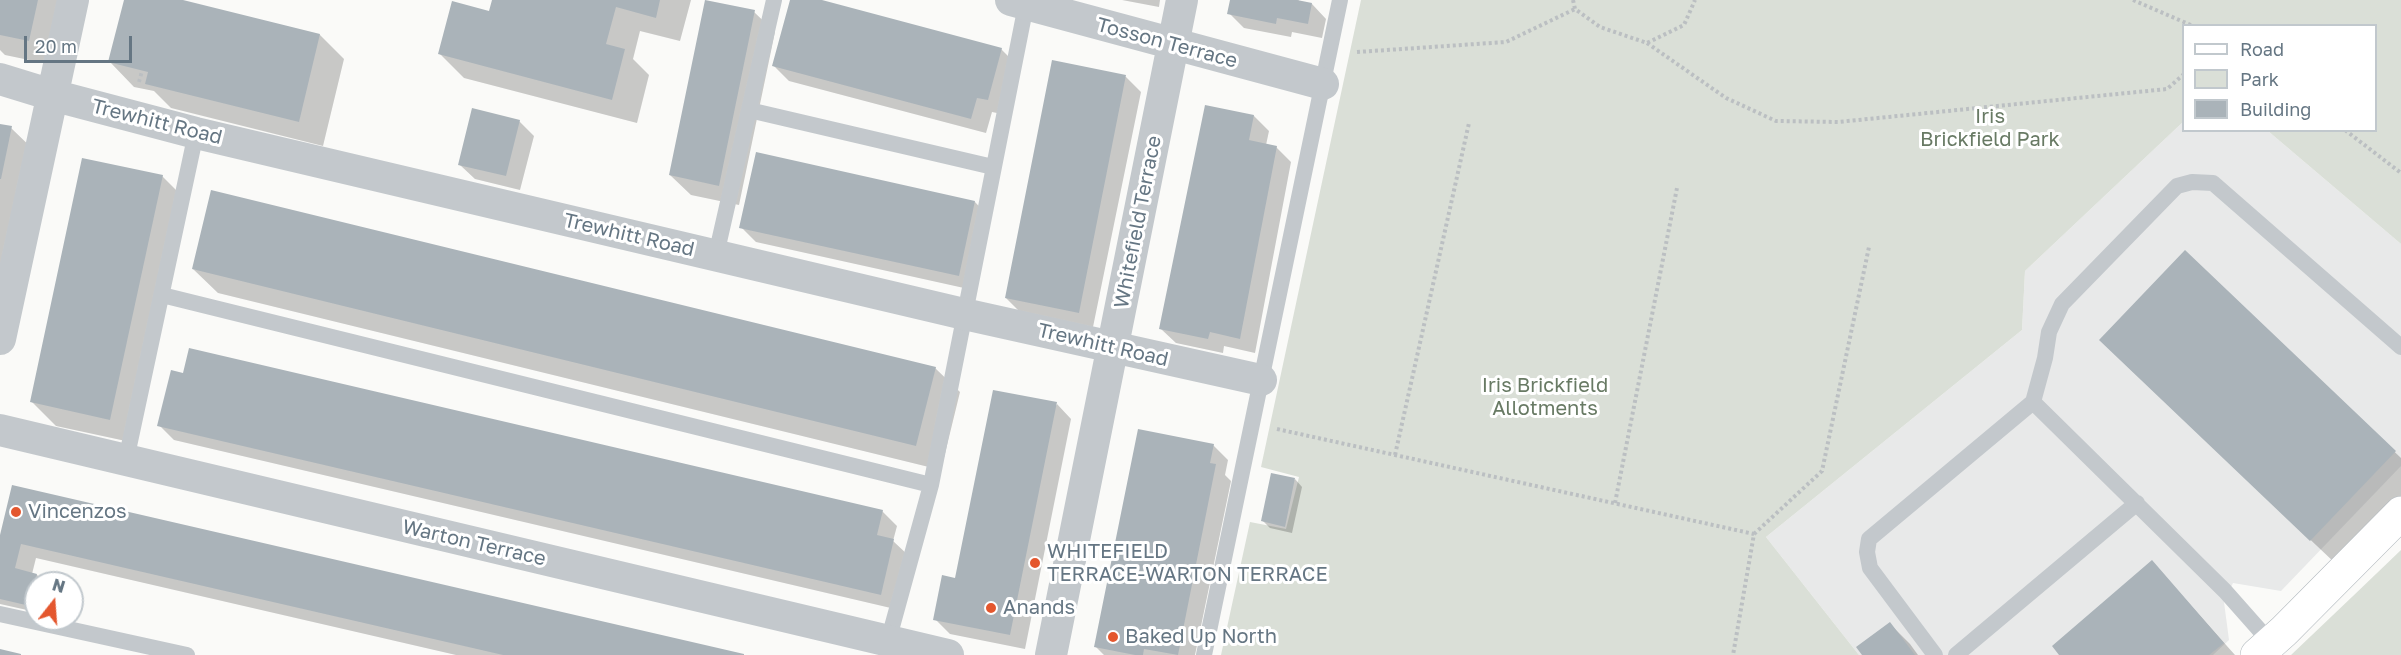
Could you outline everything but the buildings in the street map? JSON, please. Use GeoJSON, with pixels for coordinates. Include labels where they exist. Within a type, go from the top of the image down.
{"type":"FeatureCollection","features":[{"type":"Feature","properties":{"kind":"street"},"geometry":{"type":"LineString","coordinates":[[0,339],[73,0]]}},
{"type":"Feature","properties":{"kind":"street","name":"Whitefield Terrace"},"geometry":{"type":"LineString","coordinates":[[1051,655],[1182,0]]}},
{"type":"Feature","properties":{"kind":"street","name":"Tosson Terrace"},"geometry":{"type":"LineString","coordinates":[[1021,1],[1173,45],[1326,69]]}},
{"type":"Feature","properties":{"kind":"street","name":"Trewhitt Road"},"geometry":{"type":"LineString","coordinates":[[0,79],[196,133],[964,314],[1261,380]]}},
{"type":"Feature","properties":{"kind":"street","name":"Warton Terrace"},"geometry":{"type":"LineString","coordinates":[[0,430],[887,648],[948,655]]}},
{"type":"Feature","properties":{"kind":"street"},"geometry":{"type":"LineString","coordinates":[[2264,649],[2401,513]]}},
{"type":"Feature","properties":{"kind":"lane"},"geometry":{"type":"LineString","coordinates":[[716,255],[774,0]]}},
{"type":"Feature","properties":{"kind":"lane"},"geometry":{"type":"LineString","coordinates":[[1204,655],[1340,0]]}},
{"type":"Feature","properties":{"kind":"lane"},"geometry":{"type":"LineString","coordinates":[[887,648],[931,485],[993,168],[1021,1]]}},
{"type":"Feature","properties":{"kind":"lane"},"geometry":{"type":"LineString","coordinates":[[749,110],[993,168]]}},
{"type":"Feature","properties":{"kind":"lane"},"geometry":{"type":"LineString","coordinates":[[126,460],[196,133]]}},
{"type":"Feature","properties":{"kind":"lane"},"geometry":{"type":"LineString","coordinates":[[1935,655],[1870,568],[1867,552],[1869,539],[2033,402],[2045,358],[2049,332],[2062,304],[2177,186],[2192,182],[2213,183],[2401,347]]}},
{"type":"Feature","properties":{"kind":"lane"},"geometry":{"type":"LineString","coordinates":[[162,295],[931,485]]}},
{"type":"Feature","properties":{"kind":"lane"},"geometry":{"type":"LineString","coordinates":[[2033,402],[2225,591],[2264,649]]}},
{"type":"Feature","properties":{"kind":"lane"},"geometry":{"type":"LineString","coordinates":[[1956,655],[2136,502]]}},
{"type":"Feature","properties":{"kind":"lane"},"geometry":{"type":"LineString","coordinates":[[0,614],[187,655]]}},
{"type":"Feature","properties":{"kind":"path"},"geometry":{"type":"LineString","coordinates":[[1573,0],[1575,9],[1600,27],[1647,43],[1726,98],[1776,121],[1838,122],[2167,89],[2182,76]]}},
{"type":"Feature","properties":{"kind":"path"},"geometry":{"type":"LineString","coordinates":[[1647,43],[1684,25],[1695,0]]}},
{"type":"Feature","properties":{"kind":"path"},"geometry":{"type":"LineString","coordinates":[[2133,0],[2188,24]]}},
{"type":"Feature","properties":{"kind":"path"},"geometry":{"type":"LineString","coordinates":[[1326,69],[1506,42],[1575,9]]}},
{"type":"Feature","properties":{"kind":"path"},"geometry":{"type":"LineString","coordinates":[[1395,455],[1469,123]]}},
{"type":"Feature","properties":{"kind":"path"},"geometry":{"type":"LineString","coordinates":[[2348,132],[2401,173]]}},
{"type":"Feature","properties":{"kind":"path"},"geometry":{"type":"LineString","coordinates":[[1615,503],[1677,188]]}},
{"type":"Feature","properties":{"kind":"path"},"geometry":{"type":"LineString","coordinates":[[1733,655],[1754,534],[1822,471],[1869,247]]}},
{"type":"Feature","properties":{"kind":"path"},"geometry":{"type":"LineString","coordinates":[[1252,424],[1754,534]]}},
{"type":"Feature","properties":{"kind":"shaded area"},"geometry":{"type":"Polygon","coordinates":[[[2182,123],[2182,132],[2269,132],[2401,244],[2401,466],[2281,591],[2233,583],[2224,602],[2229,640],[2213,655],[1859,655],[1766,537],[2022,330],[2025,271],[2182,123]]]}},
{"type":"Feature","properties":{"kind":"green space","name":"Iris Brickfield Allotments"},"geometry":{"type":"Polygon","coordinates":[[[1361,0],[2401,0],[2401,244],[2269,132],[2377,132],[2377,24],[2182,24],[2182,123],[2025,271],[2022,330],[1766,537],[1859,655],[1221,655],[1250,522],[1286,529],[1299,477],[1261,467],[1361,0]]]}},
{"type":"Feature","properties":{"kind":"green space"},"geometry":{"type":"Polygon","coordinates":[[[2401,550],[2401,655],[2291,655],[2353,596],[2401,550]]]}},
{"type":"Feature","properties":{"kind":"place","name":"Vincenzos"},"geometry":{"type":"Point","coordinates":[16,512]}},
{"type":"Feature","properties":{"kind":"place","name":"WHITEFIELD TERRACE-WARTON TERRACE"},"geometry":{"type":"Point","coordinates":[1035,563]}},
{"type":"Feature","properties":{"kind":"place","name":"Anands"},"geometry":{"type":"Point","coordinates":[991,608]}},
{"type":"Feature","properties":{"kind":"place","name":"Baked Up North"},"geometry":{"type":"Point","coordinates":[1113,637]}},
{"type":"Feature","properties":{"kind":"park label","name":"Iris Brickfield Park"},"geometry":{"type":"Point","coordinates":[1990,128]}}]}
